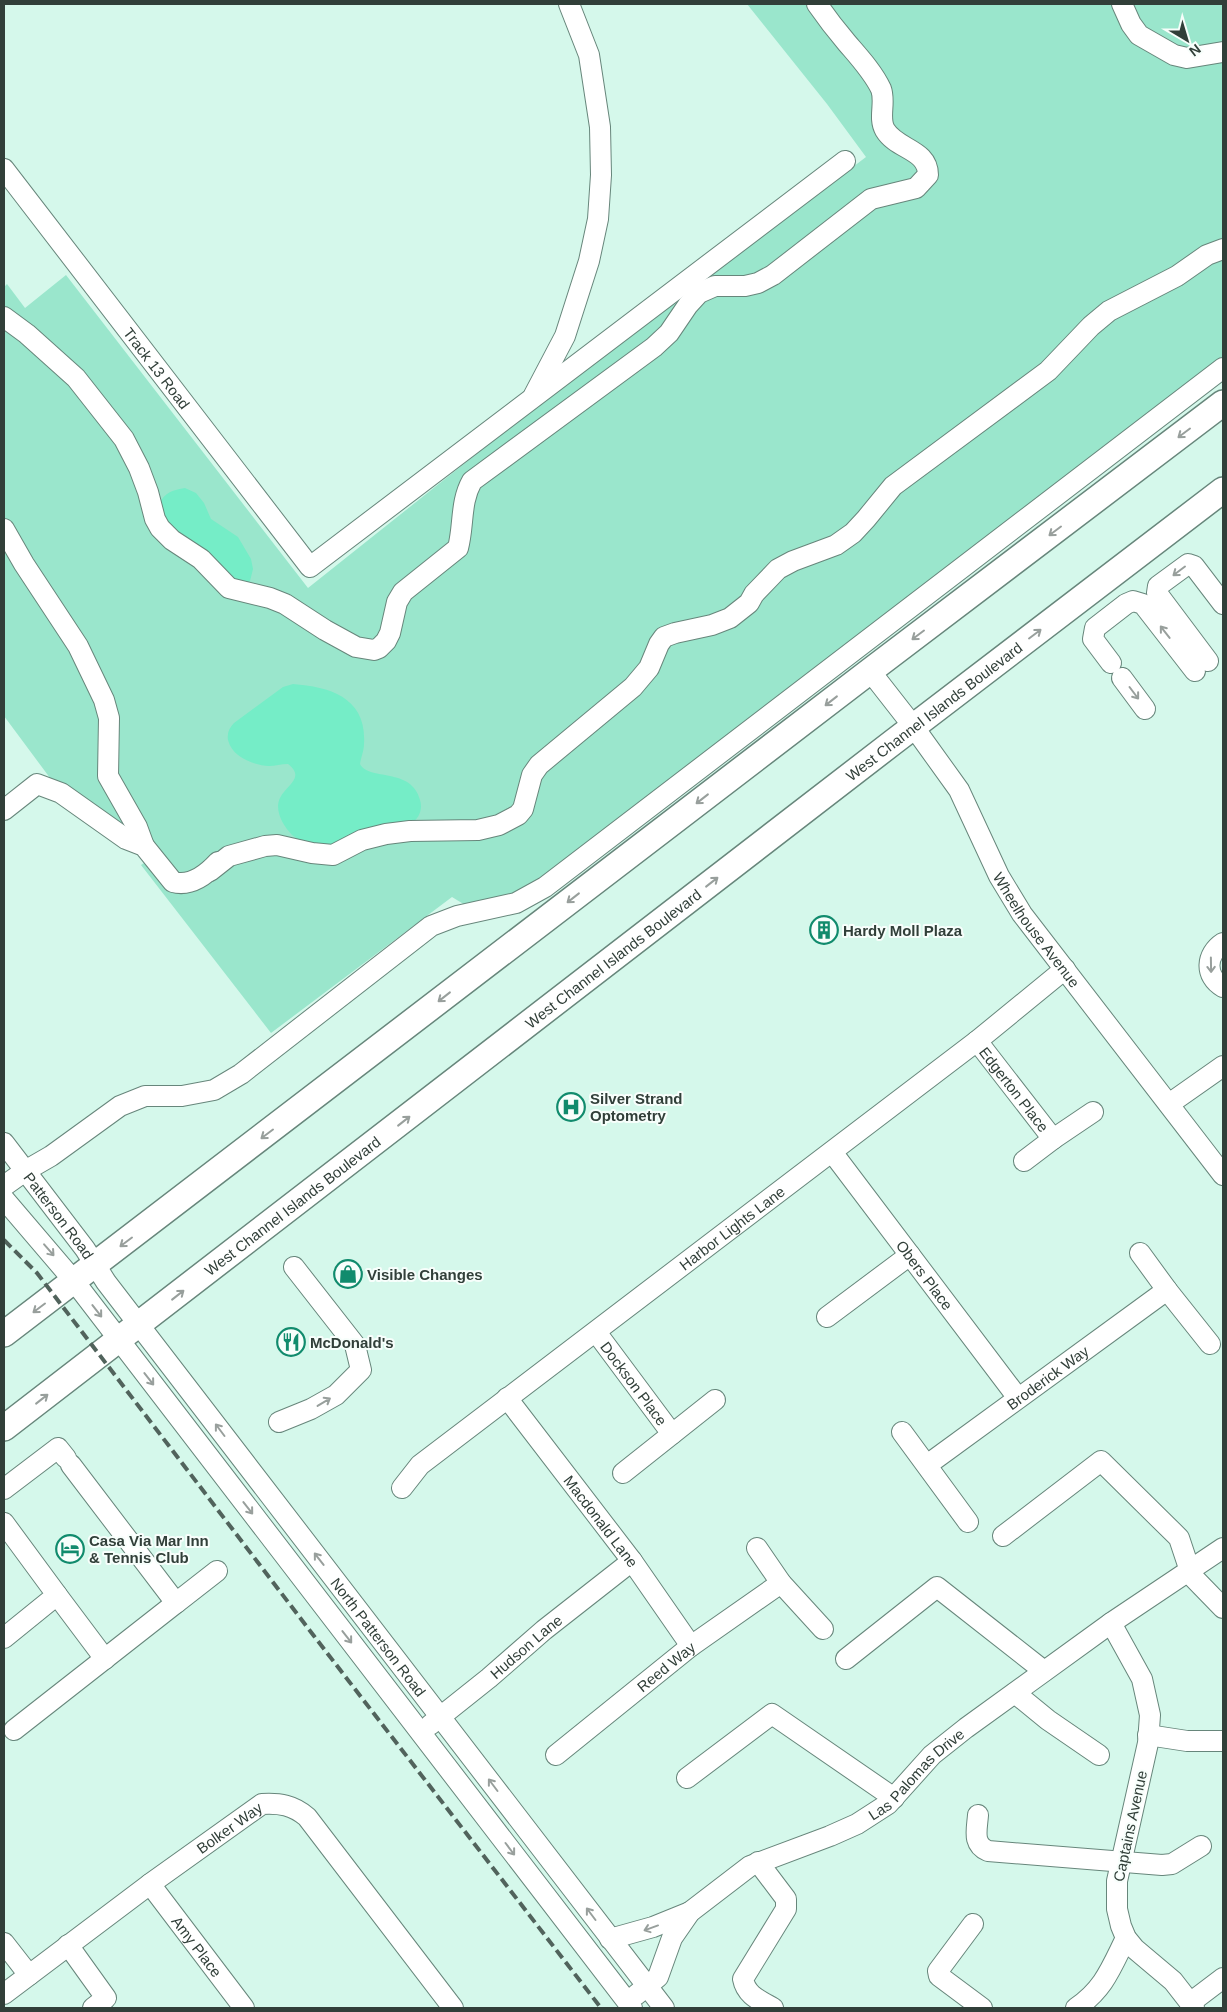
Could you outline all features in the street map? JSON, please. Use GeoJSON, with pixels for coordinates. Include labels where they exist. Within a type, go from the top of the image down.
{"type":"FeatureCollection","features":[{"type":"Feature","properties":{"kind":"main road"},"geometry":{"type":"LineString","coordinates":[[4,1334],[1223,403]]}},
{"type":"Feature","properties":{"kind":"main road","name":"West Channel Islands Boulevard"},"geometry":{"type":"LineString","coordinates":[[4,1428],[1223,490]]}},
{"type":"Feature","properties":{"kind":"street"},"geometry":{"type":"LineString","coordinates":[[531,400],[565,336],[589,261],[598,219],[601,175],[599,118],[589,55],[569,4]]}},
{"type":"Feature","properties":{"kind":"street"},"geometry":{"type":"LineString","coordinates":[[4,317],[27,334],[64,367],[124,439],[148,492],[155,518],[166,535],[201,559],[229,588],[277,601],[356,647],[369,650],[379,648],[390,633],[393,612],[403,592],[458,548],[464,501],[467,489],[472,481],[654,347],[669,333],[688,304],[699,293],[715,286],[758,283],[773,275],[870,199],[916,188],[928,175],[928,168],[919,154],[898,143],[886,131],[882,121],[883,97],[881,89],[862,61],[816,4]]}},
{"type":"Feature","properties":{"kind":"street"},"geometry":{"type":"LineString","coordinates":[[1122,4],[1131,24],[1139,35],[1174,55],[1187,58],[1223,52]]}},
{"type":"Feature","properties":{"kind":"street"},"geometry":{"type":"LineString","coordinates":[[531,400],[844,161]]}},
{"type":"Feature","properties":{"kind":"street","name":"Track 13 Road"},"geometry":{"type":"LineString","coordinates":[[4,169],[310,568],[531,400]]}},
{"type":"Feature","properties":{"kind":"street"},"geometry":{"type":"LineString","coordinates":[[4,529],[24,564],[78,646],[104,700],[109,718],[108,776],[137,827],[144,846],[173,882],[180,884],[190,883],[210,871],[227,853],[277,845],[333,855],[373,836],[410,832],[478,830],[499,825],[518,815],[523,809],[532,775],[539,765],[633,687],[649,668],[654,653],[664,638],[675,633],[712,625],[730,618],[749,602],[766,580],[778,570],[793,561],[836,545],[866,519],[893,486],[1048,371],[1091,326],[1109,311],[1177,276],[1207,256],[1223,249]]}},
{"type":"Feature","properties":{"kind":"street"},"geometry":{"type":"LineString","coordinates":[[4,1186],[51,1156],[120,1106],[145,1096],[182,1096],[214,1090],[241,1074],[431,926],[457,916],[516,903],[545,888],[1223,368]]}},
{"type":"Feature","properties":{"kind":"street"},"geometry":{"type":"LineString","coordinates":[[1146,708],[1093,639],[1095,628],[1126,604],[1133,601],[1143,604],[1202,666],[1157,593],[1158,586],[1188,564],[1194,566],[1223,604]]}},
{"type":"Feature","properties":{"kind":"street","name":"Wheelhouse Avenue"},"geometry":{"type":"LineString","coordinates":[[870,671],[914,726],[958,790],[1012,900],[1223,1175]]}},
{"type":"Feature","properties":{"kind":"street"},"geometry":{"type":"LineString","coordinates":[[4,810],[37,784],[61,793],[126,839],[144,846]]}},
{"type":"Feature","properties":{"kind":"street"},"geometry":{"type":"LineString","coordinates":[[1223,943],[1210,956],[1209,966],[1211,975],[1217,984],[1223,987]]}},
{"type":"Feature","properties":{"kind":"street","name":"Harbor Lights Lane"},"geometry":{"type":"LineString","coordinates":[[402,1488],[420,1465],[832,1152],[977,1040],[1064,969]]}},
{"type":"Feature","properties":{"kind":"street","name":"Edgerton Place"},"geometry":{"type":"LineString","coordinates":[[977,1040],[1053,1139]]}},
{"type":"Feature","properties":{"kind":"street"},"geometry":{"type":"LineString","coordinates":[[1169,1104],[1223,1066]]}},
{"type":"Feature","properties":{"kind":"street","name":"Edgerton Place"},"geometry":{"type":"LineString","coordinates":[[1024,1161],[1093,1112]]}},
{"type":"Feature","properties":{"kind":"street","name":"Patterson Road"},"geometry":{"type":"LineString","coordinates":[[4,1143],[96,1265]]}},
{"type":"Feature","properties":{"kind":"street","name":"Obers Place"},"geometry":{"type":"LineString","coordinates":[[832,1152],[1018,1398]]}},
{"type":"Feature","properties":{"kind":"street","name":"Patterson Road"},"geometry":{"type":"LineString","coordinates":[[4,1199],[74,1281]]}},
{"type":"Feature","properties":{"kind":"street"},"geometry":{"type":"LineString","coordinates":[[1140,1253],[1210,1344]]}},
{"type":"Feature","properties":{"kind":"street"},"geometry":{"type":"LineString","coordinates":[[827,1317],[910,1255]]}},
{"type":"Feature","properties":{"kind":"street","name":"North Patterson Road"},"geometry":{"type":"LineString","coordinates":[[96,1265],[106,1282],[664,2008]]}},
{"type":"Feature","properties":{"kind":"street"},"geometry":{"type":"LineString","coordinates":[[279,1422],[311,1409],[336,1395],[361,1370],[355,1345],[294,1267]]}},
{"type":"Feature","properties":{"kind":"street","name":"North Patterson Road"},"geometry":{"type":"LineString","coordinates":[[74,1281],[629,2005]]}},
{"type":"Feature","properties":{"kind":"street","name":"Broderick Way"},"geometry":{"type":"LineString","coordinates":[[927,1465],[1167,1290]]}},
{"type":"Feature","properties":{"kind":"street","name":"Dockson Place"},"geometry":{"type":"LineString","coordinates":[[596,1332],[672,1434]]}},
{"type":"Feature","properties":{"kind":"street","name":"Macdonald Lane"},"geometry":{"type":"LineString","coordinates":[[507,1398],[632,1561],[691,1646]]}},
{"type":"Feature","properties":{"kind":"street"},"geometry":{"type":"LineString","coordinates":[[623,1473],[715,1400]]}},
{"type":"Feature","properties":{"kind":"street"},"geometry":{"type":"LineString","coordinates":[[902,1432],[968,1522]]}},
{"type":"Feature","properties":{"kind":"street"},"geometry":{"type":"LineString","coordinates":[[4,1489],[58,1448],[176,1603]]}},
{"type":"Feature","properties":{"kind":"street"},"geometry":{"type":"LineString","coordinates":[[1002,1536],[1101,1461],[1180,1538],[1189,1571],[1223,1608]]}},
{"type":"Feature","properties":{"kind":"street"},"geometry":{"type":"LineString","coordinates":[[4,1523],[105,1659]]}},
{"type":"Feature","properties":{"kind":"street"},"geometry":{"type":"LineString","coordinates":[[756,1548],[781,1582],[823,1628]]}},
{"type":"Feature","properties":{"kind":"street","name":"Las Palomas Drive"},"geometry":{"type":"LineString","coordinates":[[629,2005],[658,1977],[672,1938],[690,1912],[750,1866],[857,1824],[888,1804],[932,1755],[966,1728],[1111,1623],[1223,1548]]}},
{"type":"Feature","properties":{"kind":"street","name":"Hudson Lane"},"geometry":{"type":"LineString","coordinates":[[420,1732],[489,1678],[544,1630],[632,1561]]}},
{"type":"Feature","properties":{"kind":"street"},"geometry":{"type":"LineString","coordinates":[[14,1730],[218,1571]]}},
{"type":"Feature","properties":{"kind":"street","name":"Reed Way"},"geometry":{"type":"LineString","coordinates":[[556,1755],[691,1646],[781,1582]]}},
{"type":"Feature","properties":{"kind":"street"},"geometry":{"type":"LineString","coordinates":[[846,1659],[937,1588],[1044,1671]]}},
{"type":"Feature","properties":{"kind":"street"},"geometry":{"type":"LineString","coordinates":[[4,1638],[57,1595]]}},
{"type":"Feature","properties":{"kind":"street","name":"Captains Avenue"},"geometry":{"type":"LineString","coordinates":[[1111,1623],[1142,1678],[1150,1715],[1148,1735],[1116,1892],[1116,1909],[1126,1938],[1135,1949],[1173,1981],[1192,2007]]}},
{"type":"Feature","properties":{"kind":"street"},"geometry":{"type":"LineString","coordinates":[[1015,1693],[1048,1720],[1099,1755]]}},
{"type":"Feature","properties":{"kind":"street"},"geometry":{"type":"LineString","coordinates":[[687,1778],[772,1714],[894,1798]]}},
{"type":"Feature","properties":{"kind":"street"},"geometry":{"type":"LineString","coordinates":[[1148,1735],[1187,1741],[1223,1741]]}},
{"type":"Feature","properties":{"kind":"street","name":"Bolker Way"},"geometry":{"type":"LineString","coordinates":[[6,1987],[29,1975],[150,1884],[262,1804],[277,1803],[287,1804],[307,1816],[453,2008]]}},
{"type":"Feature","properties":{"kind":"street"},"geometry":{"type":"LineString","coordinates":[[978,1815],[977,1842],[979,1846],[988,1850],[1162,1865],[1172,1864],[1201,1846]]}},
{"type":"Feature","properties":{"kind":"street"},"geometry":{"type":"LineString","coordinates":[[758,1862],[786,1899],[786,1909],[743,1979],[748,1992],[773,2008]]}},
{"type":"Feature","properties":{"kind":"street","name":"Amy Place"},"geometry":{"type":"LineString","coordinates":[[150,1884],[244,2008]]}},
{"type":"Feature","properties":{"kind":"street"},"geometry":{"type":"LineString","coordinates":[[610,1939],[653,1927],[690,1912]]}},
{"type":"Feature","properties":{"kind":"street"},"geometry":{"type":"LineString","coordinates":[[973,1924],[938,1971],[940,1976],[982,2008]]}},
{"type":"Feature","properties":{"kind":"street"},"geometry":{"type":"LineString","coordinates":[[1076,2008],[1089,1999],[1102,1986],[1126,1938]]}},
{"type":"Feature","properties":{"kind":"street"},"geometry":{"type":"LineString","coordinates":[[4,1943],[29,1975]]}},
{"type":"Feature","properties":{"kind":"street"},"geometry":{"type":"LineString","coordinates":[[68,1946],[106,1998],[93,2008]]}},
{"type":"Feature","properties":{"kind":"street"},"geometry":{"type":"LineString","coordinates":[[1192,2007],[1223,1978]]}},
{"type":"Feature","properties":{"kind":"shaded area"},"geometry":{"type":"Polygon","coordinates":[[[747,4],[1223,4],[1223,359],[706,757],[519,894],[470,908],[452,897],[271,1033],[141,865],[144,863],[140,852],[53,782],[4,716],[4,287],[7,284],[25,308],[66,275],[308,588],[494,440],[866,157],[827,104],[747,4]]]}},
{"type":"Feature","properties":{"kind":"shaded area"},"geometry":{"type":"Polygon","coordinates":[[[185,488],[196,493],[204,503],[211,519],[238,537],[251,559],[253,569],[250,581],[243,586],[170,532],[159,504],[170,492],[185,488]]]}},
{"type":"Feature","properties":{"kind":"shaded area"},"geometry":{"type":"Polygon","coordinates":[[[293,684],[321,688],[333,692],[353,706],[360,716],[363,728],[364,747],[360,764],[372,772],[400,779],[408,783],[415,790],[420,800],[421,810],[414,821],[377,836],[343,846],[309,844],[292,835],[280,818],[278,803],[295,777],[293,769],[288,764],[269,766],[256,764],[244,759],[230,746],[228,735],[234,723],[283,687],[293,684]]]}},
{"type":"Feature","properties":{"kind":"railway"},"geometry":{"type":"LineString","coordinates":[[4,1240],[37,1273],[601,2008]]}},
{"type":"Feature","properties":{"kind":"place","name":"Hardy Moll Plaza"},"geometry":{"type":"Point","coordinates":[824,930]}},
{"type":"Feature","properties":{"kind":"place","name":"Silver Strand Optometry"},"geometry":{"type":"Point","coordinates":[571,1107]}},
{"type":"Feature","properties":{"kind":"place","name":"Visible Changes"},"geometry":{"type":"Point","coordinates":[348,1274]}},
{"type":"Feature","properties":{"kind":"place","name":"McDonald's"},"geometry":{"type":"Point","coordinates":[291,1342]}},
{"type":"Feature","properties":{"kind":"place","name":"Casa Via Mar Inn & Tennis Club"},"geometry":{"type":"Point","coordinates":[70,1549]}}]}
